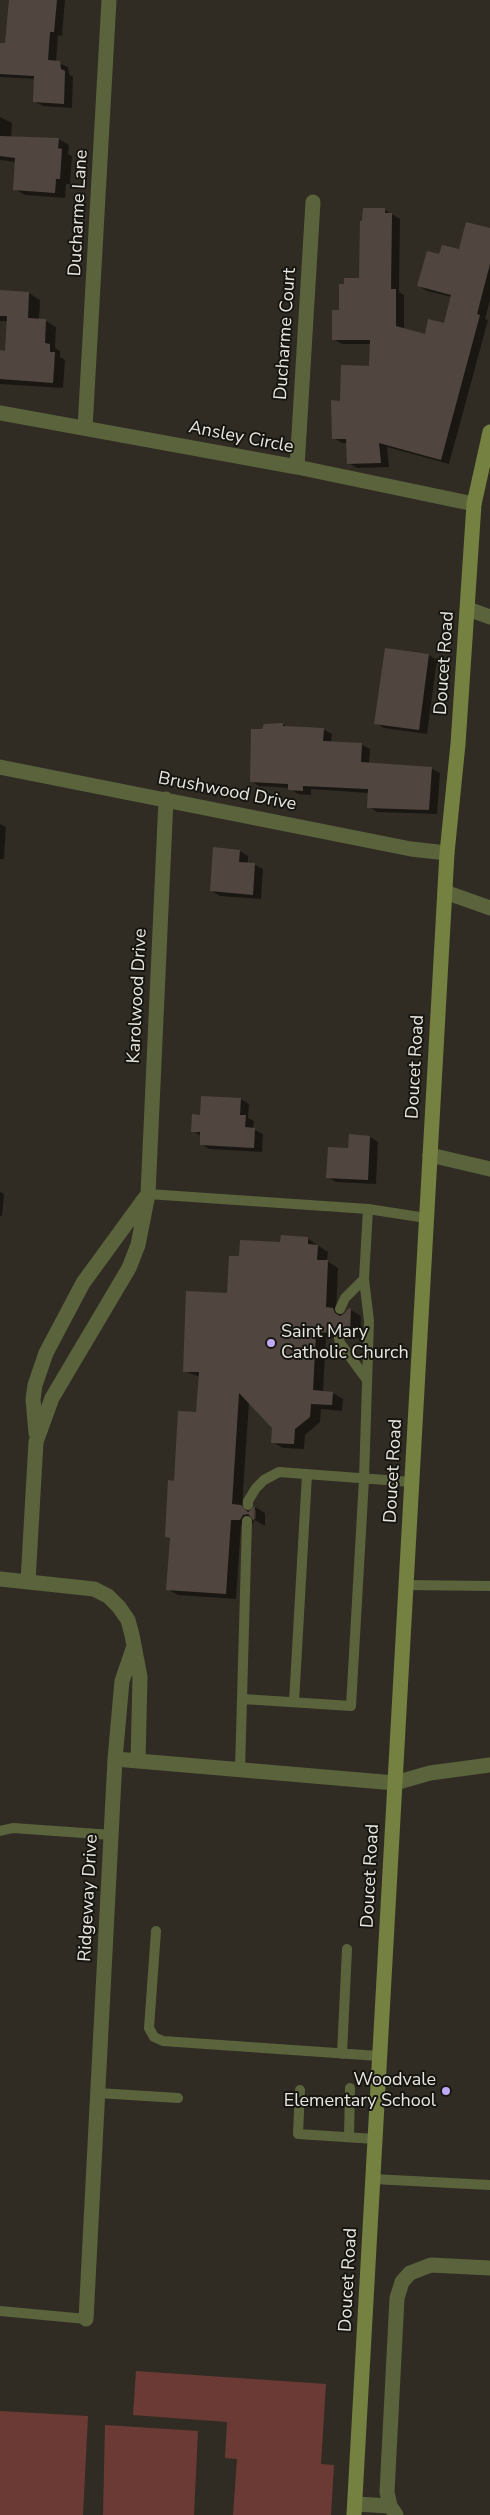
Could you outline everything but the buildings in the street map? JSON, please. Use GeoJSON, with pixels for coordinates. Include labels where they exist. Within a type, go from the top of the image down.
{"type":"FeatureCollection","features":[{"type":"Feature","properties":{"kind":"street","name":"Ducharme Lane"},"geometry":{"type":"LineString","coordinates":[[85,428],[109,0]]}},
{"type":"Feature","properties":{"kind":"street","name":"Ducharme Court"},"geometry":{"type":"LineString","coordinates":[[297,468],[313,202]]}},
{"type":"Feature","properties":{"kind":"street","name":"Ansley Circle"},"geometry":{"type":"LineString","coordinates":[[0,413],[297,468],[474,504]]}},
{"type":"Feature","properties":{"kind":"street","name":"Doucet Road"},"geometry":{"type":"LineString","coordinates":[[354,2510],[447,853],[468,609],[474,504],[490,432]]}},
{"type":"Feature","properties":{"kind":"street"},"geometry":{"type":"LineString","coordinates":[[468,609],[490,617]]}},
{"type":"Feature","properties":{"kind":"street","name":"Brushwood Drive"},"geometry":{"type":"LineString","coordinates":[[0,767],[411,849],[447,853]]}},
{"type":"Feature","properties":{"kind":"street","name":"Karolwood Drive"},"geometry":{"type":"LineString","coordinates":[[36,1442],[52,1398],[129,1268],[138,1245],[148,1194],[166,799]]}},
{"type":"Feature","properties":{"kind":"street"},"geometry":{"type":"LineString","coordinates":[[445,892],[490,908]]}},
{"type":"Feature","properties":{"kind":"street"},"geometry":{"type":"LineString","coordinates":[[430,1155],[490,1169]]}},
{"type":"Feature","properties":{"kind":"street","name":"Karolwood Drive"},"geometry":{"type":"LineString","coordinates":[[28,1581],[36,1442],[33,1399],[35,1385],[46,1353],[83,1283],[148,1194]]}},
{"type":"Feature","properties":{"kind":"street"},"geometry":{"type":"LineString","coordinates":[[0,1579],[94,1589],[108,1596],[119,1607],[128,1620],[140,1678],[138,1761]]}},
{"type":"Feature","properties":{"kind":"street","name":"Ridgeway Drive"},"geometry":{"type":"LineString","coordinates":[[86,2319],[116,1759],[122,1681],[133,1649]]}},
{"type":"Feature","properties":{"kind":"street"},"geometry":{"type":"LineString","coordinates":[[116,1759],[395,1783],[430,1772],[490,1765]]}},
{"type":"Feature","properties":{"kind":"street"},"geometry":{"type":"LineString","coordinates":[[354,2510],[393,2511],[387,2492],[397,2298],[402,2282],[410,2273],[431,2265],[490,2268]]}},
{"type":"Feature","properties":{"kind":"lane"},"geometry":{"type":"LineString","coordinates":[[148,1194],[368,1209],[426,1218]]}},
{"type":"Feature","properties":{"kind":"lane"},"geometry":{"type":"LineString","coordinates":[[243,1699],[352,1706],[364,1479],[369,1321],[364,1279],[368,1209]]}},
{"type":"Feature","properties":{"kind":"lane"},"geometry":{"type":"LineString","coordinates":[[340,1309],[345,1298],[364,1279]]}},
{"type":"Feature","properties":{"kind":"lane"},"geometry":{"type":"LineString","coordinates":[[338,1333],[340,1343],[367,1380]]}},
{"type":"Feature","properties":{"kind":"lane"},"geometry":{"type":"LineString","coordinates":[[248,1505],[248,1501],[256,1488],[271,1475],[279,1472],[412,1482]]}},
{"type":"Feature","properties":{"kind":"lane"},"geometry":{"type":"LineString","coordinates":[[294,1702],[306,1475]]}},
{"type":"Feature","properties":{"kind":"lane"},"geometry":{"type":"LineString","coordinates":[[240,1770],[247,1521]]}},
{"type":"Feature","properties":{"kind":"lane"},"geometry":{"type":"LineString","coordinates":[[406,1585],[490,1586]]}},
{"type":"Feature","properties":{"kind":"lane"},"geometry":{"type":"LineString","coordinates":[[0,1831],[13,1828],[112,1835]]}},
{"type":"Feature","properties":{"kind":"lane"},"geometry":{"type":"LineString","coordinates":[[156,1931],[149,2028],[154,2037],[164,2041],[379,2056]]}},
{"type":"Feature","properties":{"kind":"lane"},"geometry":{"type":"LineString","coordinates":[[342,2054],[347,1950]]}},
{"type":"Feature","properties":{"kind":"lane"},"geometry":{"type":"LineString","coordinates":[[349,2137],[350,2088]]}},
{"type":"Feature","properties":{"kind":"lane"},"geometry":{"type":"LineString","coordinates":[[300,2090],[298,2134],[375,2139]]}},
{"type":"Feature","properties":{"kind":"lane"},"geometry":{"type":"LineString","coordinates":[[98,2093],[178,2098]]}},
{"type":"Feature","properties":{"kind":"lane"},"geometry":{"type":"LineString","coordinates":[[373,2179],[490,2185]]}},
{"type":"Feature","properties":{"kind":"lane"},"geometry":{"type":"LineString","coordinates":[[0,2311],[86,2319]]}},
{"type":"Feature","properties":{"kind":"shaded area"},"geometry":{"type":"Polygon","coordinates":[[[136,2371],[326,2384],[321,2464],[334,2465],[331,2515],[233,2515],[237,2459],[225,2458],[227,2422],[133,2415],[136,2371]]]}},
{"type":"Feature","properties":{"kind":"shaded area"},"geometry":{"type":"Polygon","coordinates":[[[0,2411],[88,2416],[83,2515],[0,2515],[0,2411]]]}},
{"type":"Feature","properties":{"kind":"shaded area"},"geometry":{"type":"Polygon","coordinates":[[[105,2425],[198,2431],[194,2515],[103,2515],[105,2425]]]}},
{"type":"Feature","properties":{"kind":"place","name":"Saint Mary Catholic Church"},"geometry":{"type":"Point","coordinates":[271,1343]}},
{"type":"Feature","properties":{"kind":"place","name":"Woodvale Elementary School"},"geometry":{"type":"Point","coordinates":[446,2091]}}]}
